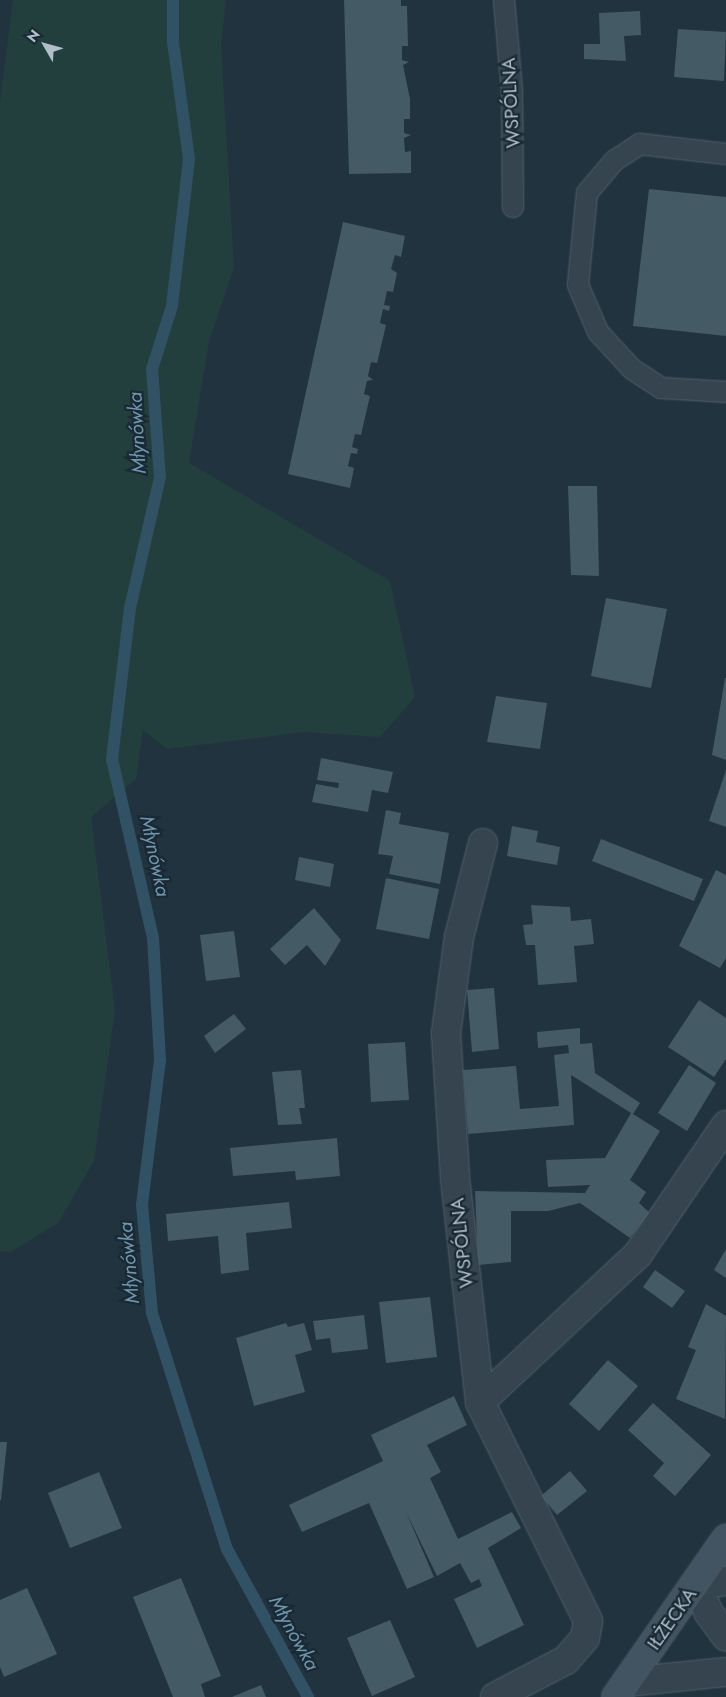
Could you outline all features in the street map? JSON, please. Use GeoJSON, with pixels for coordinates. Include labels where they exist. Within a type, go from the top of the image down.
{"type":"FeatureCollection","features":[{"type":"Feature","properties":{"kind":"main road","name":"IŁŻECKA"},"geometry":{"type":"LineString","coordinates":[[622,1689],[697,1584],[726,1539]]}},
{"type":"Feature","properties":{"kind":"street","name":"WSPÓLNA"},"geometry":{"type":"LineString","coordinates":[[483,843],[459,937],[446,1033],[455,1178],[480,1402],[588,1621],[586,1638],[566,1660],[495,1697]]}},
{"type":"Feature","properties":{"kind":"street"},"geometry":{"type":"LineString","coordinates":[[480,1402],[638,1254],[726,1125]]}},
{"type":"Feature","properties":{"kind":"street"},"geometry":{"type":"LineString","coordinates":[[726,1582],[697,1584],[709,1612],[726,1636]]}},
{"type":"Feature","properties":{"kind":"street"},"geometry":{"type":"LineString","coordinates":[[622,1689],[726,1672]]}},
{"type":"Feature","properties":{"kind":"lane","name":"WSPÓLNA"},"geometry":{"type":"LineString","coordinates":[[504,0],[512,92],[513,206]]}},
{"type":"Feature","properties":{"kind":"lane"},"geometry":{"type":"LineString","coordinates":[[726,154],[640,144],[615,160],[588,193],[578,285],[598,332],[632,370],[661,388],[726,392]]}},
{"type":"Feature","properties":{"kind":"green space"},"geometry":{"type":"Polygon","coordinates":[[[13,0],[226,0],[221,44],[234,268],[209,341],[189,463],[390,581],[415,697],[380,737],[303,732],[167,749],[143,730],[136,779],[91,817],[115,1010],[94,1161],[58,1223],[11,1252],[0,1251],[0,102],[13,0]]]}},
{"type":"Feature","properties":{"kind":"building"},"geometry":{"type":"Polygon","coordinates":[[[344,0],[401,0],[401,6],[407,6],[408,46],[402,46],[402,60],[409,62],[403,65],[410,99],[410,119],[404,119],[404,133],[411,135],[404,138],[405,152],[411,151],[411,173],[349,174],[344,0]]]}},
{"type":"Feature","properties":{"kind":"building"},"geometry":{"type":"Polygon","coordinates":[[[640,11],[641,35],[624,36],[626,61],[584,59],[584,44],[600,44],[599,13],[640,11]]]}},
{"type":"Feature","properties":{"kind":"building"},"geometry":{"type":"Polygon","coordinates":[[[678,29],[726,32],[724,81],[674,77],[678,29]]]}},
{"type":"Feature","properties":{"kind":"building"},"geometry":{"type":"Polygon","coordinates":[[[649,189],[726,197],[726,336],[633,326],[649,189]]]}},
{"type":"Feature","properties":{"kind":"building"},"geometry":{"type":"Polygon","coordinates":[[[343,222],[405,236],[401,257],[395,255],[391,269],[397,273],[393,292],[387,291],[384,305],[390,306],[389,311],[383,309],[380,323],[386,325],[377,363],[371,362],[368,376],[373,380],[367,381],[364,394],[370,396],[361,435],[355,434],[352,447],[358,449],[357,454],[351,453],[348,466],[354,468],[350,488],[288,474],[343,222]]]}},
{"type":"Feature","properties":{"kind":"building"},"geometry":{"type":"Polygon","coordinates":[[[568,486],[597,486],[599,576],[571,575],[568,486]]]}},
{"type":"Feature","properties":{"kind":"building"},"geometry":{"type":"Polygon","coordinates":[[[606,598],[667,609],[651,688],[591,676],[606,598]]]}},
{"type":"Feature","properties":{"kind":"building"},"geometry":{"type":"Polygon","coordinates":[[[726,678],[726,760],[712,755],[726,678]]]}},
{"type":"Feature","properties":{"kind":"building"},"geometry":{"type":"Polygon","coordinates":[[[496,696],[547,703],[540,749],[487,742],[496,696]]]}},
{"type":"Feature","properties":{"kind":"building"},"geometry":{"type":"Polygon","coordinates":[[[321,758],[393,772],[388,793],[372,790],[368,812],[312,802],[316,784],[338,788],[339,783],[317,780],[321,758]]]}},
{"type":"Feature","properties":{"kind":"building"},"geometry":{"type":"Polygon","coordinates":[[[726,770],[726,827],[709,821],[726,770]]]}},
{"type":"Feature","properties":{"kind":"building"},"geometry":{"type":"Polygon","coordinates":[[[386,810],[401,813],[399,824],[449,833],[440,884],[389,874],[393,856],[378,854],[386,810]]]}},
{"type":"Feature","properties":{"kind":"building"},"geometry":{"type":"Polygon","coordinates":[[[512,826],[538,831],[536,842],[560,847],[557,865],[507,856],[512,826]]]}},
{"type":"Feature","properties":{"kind":"building"},"geometry":{"type":"Polygon","coordinates":[[[601,839],[703,879],[694,901],[592,861],[601,839]]]}},
{"type":"Feature","properties":{"kind":"building"},"geometry":{"type":"Polygon","coordinates":[[[299,857],[334,864],[330,887],[295,880],[299,857]]]}},
{"type":"Feature","properties":{"kind":"building"},"geometry":{"type":"Polygon","coordinates":[[[716,870],[726,875],[726,958],[720,968],[679,946],[716,870]]]}},
{"type":"Feature","properties":{"kind":"building"},"geometry":{"type":"Polygon","coordinates":[[[386,878],[439,889],[429,939],[376,929],[386,878]]]}},
{"type":"Feature","properties":{"kind":"building"},"geometry":{"type":"Polygon","coordinates":[[[531,905],[570,907],[571,921],[591,919],[594,944],[574,946],[577,982],[538,985],[535,945],[526,945],[523,925],[533,924],[531,905]]]}},
{"type":"Feature","properties":{"kind":"building"},"geometry":{"type":"Polygon","coordinates":[[[314,908],[341,940],[325,966],[307,945],[285,965],[270,949],[314,908]]]}},
{"type":"Feature","properties":{"kind":"building"},"geometry":{"type":"Polygon","coordinates":[[[234,931],[240,977],[206,981],[200,935],[234,931]]]}},
{"type":"Feature","properties":{"kind":"building"},"geometry":{"type":"Polygon","coordinates":[[[494,988],[499,1049],[472,1052],[467,990],[494,988]]]}},
{"type":"Feature","properties":{"kind":"building"},"geometry":{"type":"Polygon","coordinates":[[[699,1000],[726,1018],[726,1059],[714,1077],[668,1047],[699,1000]]]}},
{"type":"Feature","properties":{"kind":"building"},"geometry":{"type":"Polygon","coordinates":[[[234,1014],[246,1029],[215,1053],[204,1036],[234,1014]]]}},
{"type":"Feature","properties":{"kind":"building"},"geometry":{"type":"Polygon","coordinates":[[[580,1028],[580,1044],[592,1043],[595,1073],[640,1103],[633,1114],[660,1131],[630,1180],[646,1192],[639,1203],[650,1213],[630,1238],[580,1203],[548,1211],[511,1211],[511,1262],[478,1265],[475,1191],[585,1193],[590,1185],[548,1187],[546,1160],[605,1158],[631,1113],[571,1075],[574,1125],[468,1134],[463,1070],[516,1066],[520,1109],[559,1106],[554,1055],[569,1053],[568,1045],[538,1048],[537,1032],[580,1028]]]}},
{"type":"Feature","properties":{"kind":"building"},"geometry":{"type":"Polygon","coordinates":[[[405,1042],[409,1100],[371,1102],[368,1044],[405,1042]]]}},
{"type":"Feature","properties":{"kind":"building"},"geometry":{"type":"Polygon","coordinates":[[[689,1065],[716,1083],[687,1131],[658,1113],[689,1065]]]}},
{"type":"Feature","properties":{"kind":"building"},"geometry":{"type":"Polygon","coordinates":[[[301,1070],[305,1108],[299,1108],[302,1124],[278,1125],[272,1072],[301,1070]]]}},
{"type":"Feature","properties":{"kind":"building"},"geometry":{"type":"Polygon","coordinates":[[[337,1138],[340,1176],[296,1180],[295,1171],[233,1176],[230,1148],[337,1138]]]}},
{"type":"Feature","properties":{"kind":"building"},"geometry":{"type":"Polygon","coordinates":[[[289,1202],[292,1228],[246,1233],[249,1270],[221,1274],[218,1236],[168,1241],[166,1214],[289,1202]]]}},
{"type":"Feature","properties":{"kind":"building"},"geometry":{"type":"Polygon","coordinates":[[[726,1249],[726,1278],[714,1270],[726,1249]]]}},
{"type":"Feature","properties":{"kind":"building"},"geometry":{"type":"Polygon","coordinates":[[[655,1270],[685,1291],[672,1308],[643,1287],[655,1270]]]}},
{"type":"Feature","properties":{"kind":"building"},"geometry":{"type":"Polygon","coordinates":[[[430,1297],[437,1357],[386,1363],[379,1302],[430,1297]]]}},
{"type":"Feature","properties":{"kind":"building"},"geometry":{"type":"Polygon","coordinates":[[[706,1304],[726,1316],[725,1419],[676,1399],[696,1350],[688,1347],[706,1304]]]}},
{"type":"Feature","properties":{"kind":"building"},"geometry":{"type":"Polygon","coordinates":[[[364,1315],[368,1349],[332,1353],[330,1338],[316,1340],[313,1321],[364,1315]]]}},
{"type":"Feature","properties":{"kind":"building"},"geometry":{"type":"Polygon","coordinates":[[[286,1323],[288,1327],[304,1323],[312,1350],[295,1355],[305,1392],[254,1406],[236,1338],[286,1323]]]}},
{"type":"Feature","properties":{"kind":"building"},"geometry":{"type":"Polygon","coordinates":[[[608,1360],[638,1386],[599,1431],[569,1404],[608,1360]]]}},
{"type":"Feature","properties":{"kind":"building"},"geometry":{"type":"Polygon","coordinates":[[[454,1396],[467,1425],[427,1445],[441,1472],[430,1478],[458,1539],[512,1512],[521,1528],[488,1548],[524,1625],[477,1648],[454,1599],[482,1586],[479,1579],[471,1583],[460,1563],[437,1576],[406,1512],[434,1577],[407,1589],[369,1503],[302,1532],[289,1505],[383,1461],[371,1435],[454,1396]]]}},
{"type":"Feature","properties":{"kind":"building"},"geometry":{"type":"Polygon","coordinates":[[[653,1403],[711,1455],[675,1496],[653,1476],[664,1463],[628,1430],[653,1403]]]}},
{"type":"Feature","properties":{"kind":"building"},"geometry":{"type":"Polygon","coordinates":[[[0,1442],[7,1442],[1,1500],[0,1500],[0,1442]]]}},
{"type":"Feature","properties":{"kind":"building"},"geometry":{"type":"Polygon","coordinates":[[[570,1471],[587,1491],[557,1515],[541,1496],[570,1471]]]}},
{"type":"Feature","properties":{"kind":"building"},"geometry":{"type":"Polygon","coordinates":[[[99,1472],[122,1528],[70,1548],[48,1493],[99,1472]]]}},
{"type":"Feature","properties":{"kind":"building"},"geometry":{"type":"Polygon","coordinates":[[[181,1578],[221,1676],[201,1684],[205,1697],[173,1697],[133,1597],[181,1578]]]}},
{"type":"Feature","properties":{"kind":"building"},"geometry":{"type":"Polygon","coordinates":[[[27,1588],[57,1654],[4,1677],[0,1667],[0,1600],[27,1588]]]}},
{"type":"Feature","properties":{"kind":"building"},"geometry":{"type":"Polygon","coordinates":[[[390,1620],[415,1677],[372,1696],[347,1638],[390,1620]]]}},
{"type":"Feature","properties":{"kind":"building"},"geometry":{"type":"Polygon","coordinates":[[[261,1685],[266,1697],[232,1697],[261,1685]]]}},
{"type":"Feature","properties":{"kind":"waterway","name":"Młynówka"},"geometry":{"type":"LineString","coordinates":[[173,0],[173,42],[189,159],[172,306],[152,369],[160,477],[130,608],[112,759],[153,938],[160,1060],[142,1205],[152,1313],[227,1549],[308,1697]]}}]}
